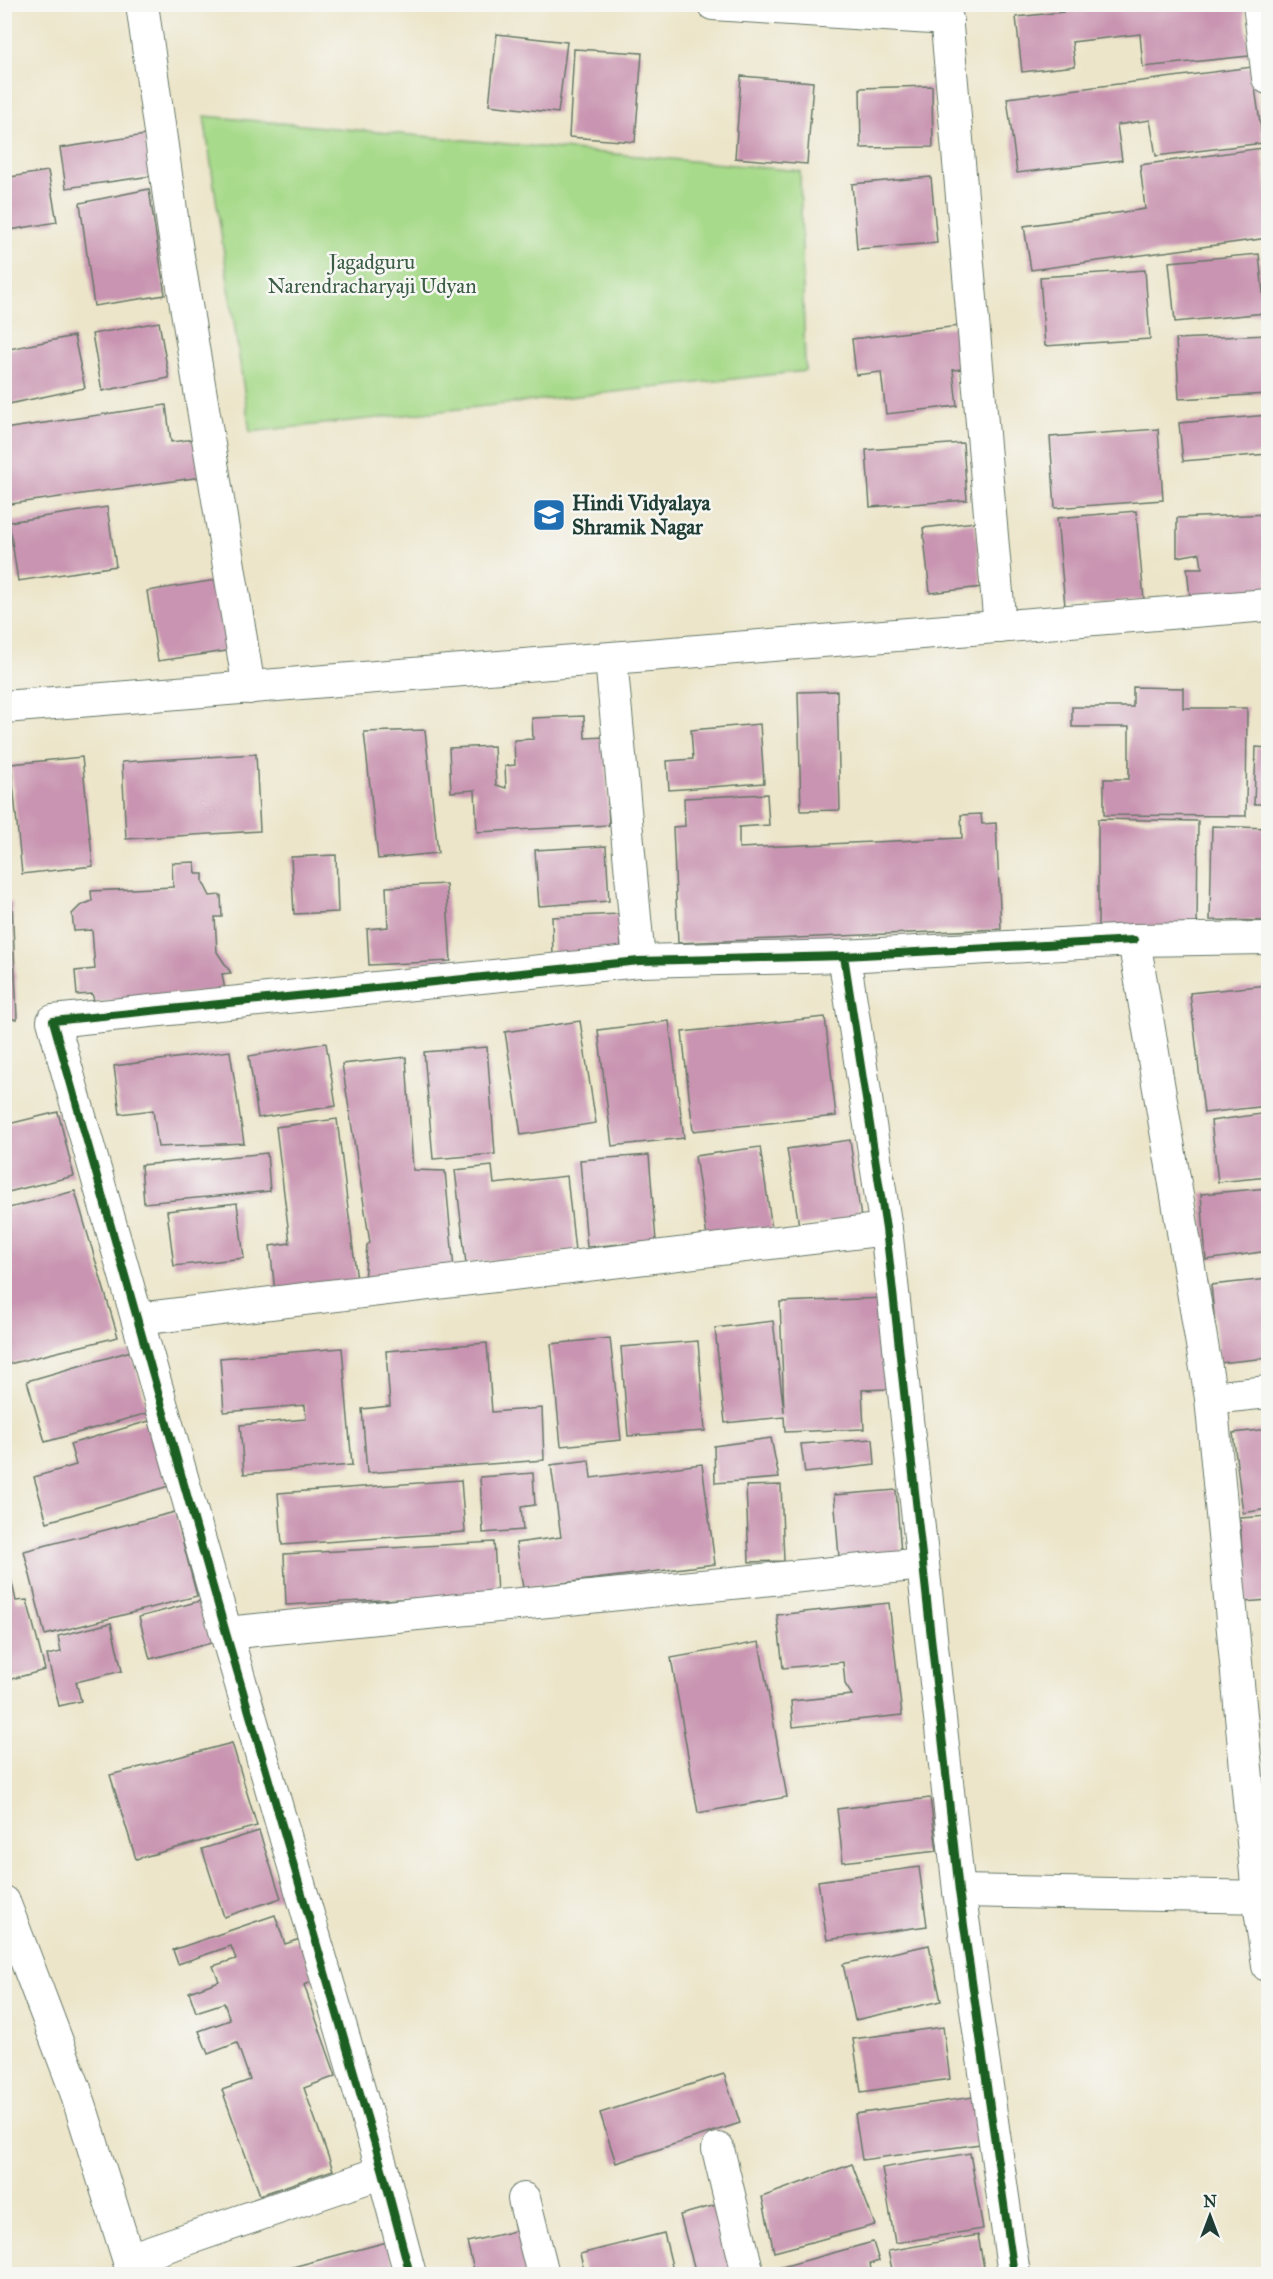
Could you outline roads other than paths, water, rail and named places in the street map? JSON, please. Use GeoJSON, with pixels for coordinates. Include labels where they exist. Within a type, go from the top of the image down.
{"type":"FeatureCollection","features":[{"type":"Feature","properties":{"kind":"street"},"geometry":{"type":"LineString","coordinates":[[142,4],[174,232],[249,688]]}},
{"type":"Feature","properties":{"kind":"street"},"geometry":{"type":"LineString","coordinates":[[713,4],[946,12],[1000,627]]}},
{"type":"Feature","properties":{"kind":"street"},"geometry":{"type":"LineString","coordinates":[[1259,4],[1269,78]]}},
{"type":"Feature","properties":{"kind":"street"},"geometry":{"type":"LineString","coordinates":[[4,707],[1269,605]]}},
{"type":"Feature","properties":{"kind":"street"},"geometry":{"type":"LineString","coordinates":[[611,659],[639,961]]}},
{"type":"Feature","properties":{"kind":"street"},"geometry":{"type":"LineString","coordinates":[[410,2274],[383,2172],[226,1633],[53,1021],[639,961],[844,956],[1134,940],[1269,938]]}},
{"type":"Feature","properties":{"kind":"street"},"geometry":{"type":"LineString","coordinates":[[1134,940],[1211,1398],[1269,1966]]}},
{"type":"Feature","properties":{"kind":"street"},"geometry":{"type":"LineString","coordinates":[[844,956],[886,1228],[959,1891],[1014,2274]]}},
{"type":"Feature","properties":{"kind":"street"},"geometry":{"type":"LineString","coordinates":[[138,1319],[886,1228]]}},
{"type":"Feature","properties":{"kind":"street"},"geometry":{"type":"LineString","coordinates":[[1211,1398],[1269,1392]]}},
{"type":"Feature","properties":{"kind":"street"},"geometry":{"type":"LineString","coordinates":[[226,1633],[923,1564]]}},
{"type":"Feature","properties":{"kind":"street"},"geometry":{"type":"LineString","coordinates":[[959,1891],[1263,1896]]}},
{"type":"Feature","properties":{"kind":"street"},"geometry":{"type":"LineString","coordinates":[[4,1902],[75,2089],[131,2267],[383,2172]]}},
{"type":"Feature","properties":{"kind":"street"},"geometry":{"type":"LineString","coordinates":[[717,2149],[748,2274]]}},
{"type":"Feature","properties":{"kind":"street"},"geometry":{"type":"LineString","coordinates":[[524,2199],[543,2274]]}},
{"type":"Feature","properties":{"kind":"place","name":"Hindi Vidyalaya Shramik Nagar"},"geometry":{"type":"Point","coordinates":[549,515]}},
{"type":"Feature","properties":{"kind":"park label","name":"Jagadguru Narendracharyaji Udyan"},"geometry":{"type":"Point","coordinates":[372,274]}}]}
